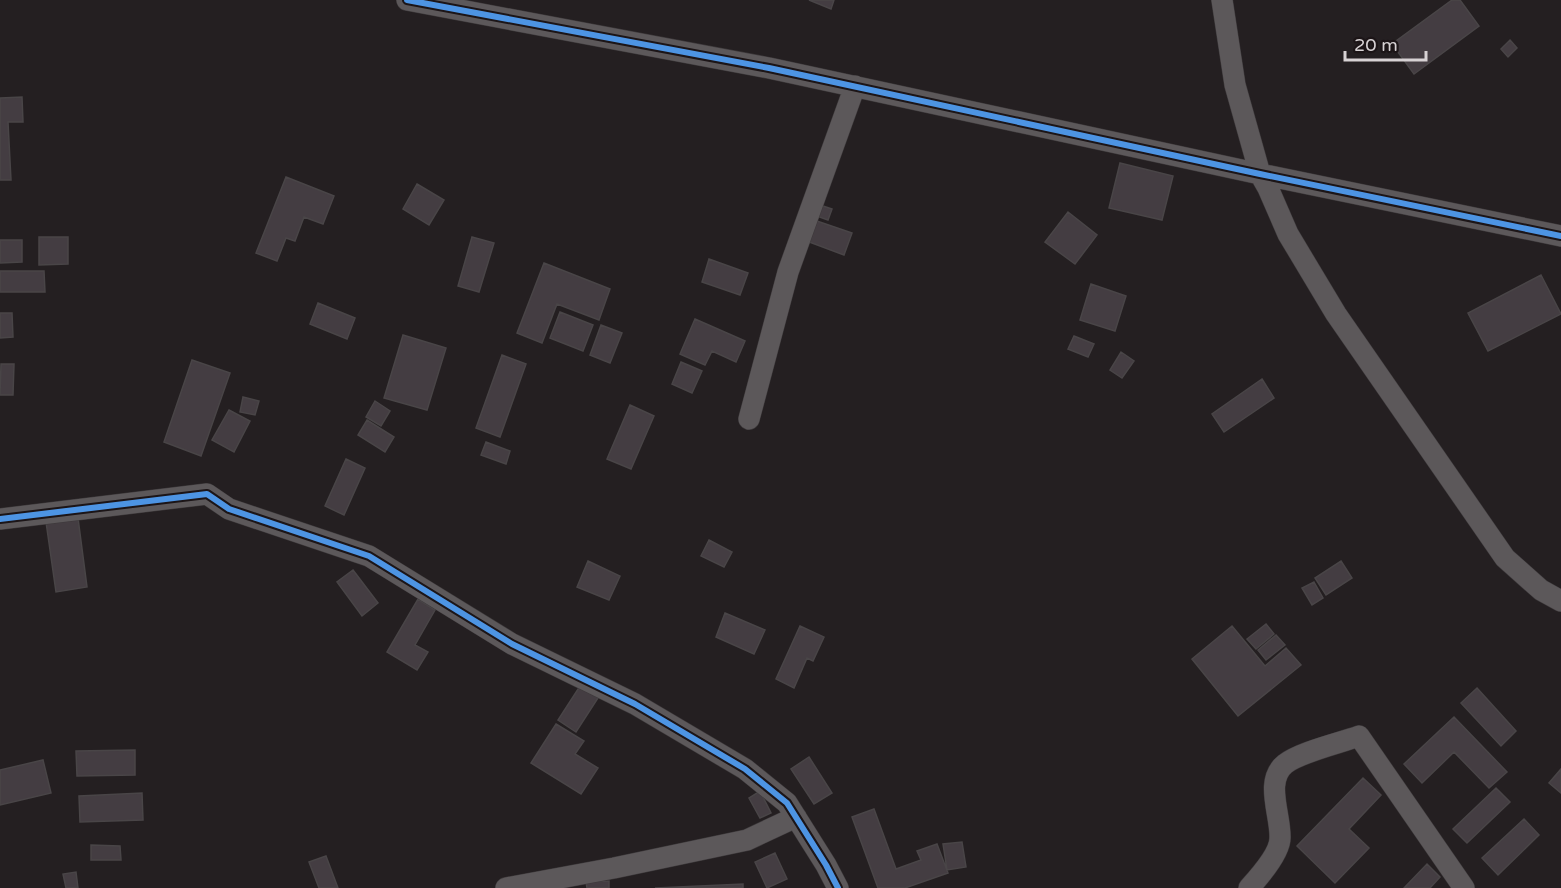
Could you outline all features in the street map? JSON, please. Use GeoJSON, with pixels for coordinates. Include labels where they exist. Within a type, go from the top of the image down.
{"type":"FeatureCollection","features":[{"type":"Feature","properties":{"kind":"street"},"geometry":{"type":"LineString","coordinates":[[407,0],[855,86],[1260,174],[1561,236]]}},
{"type":"Feature","properties":{"kind":"street"},"geometry":{"type":"LineString","coordinates":[[1221,0],[1235,85],[1260,174],[1288,234],[1336,315],[1505,558],[1541,590],[1561,601]]}},
{"type":"Feature","properties":{"kind":"street"},"geometry":{"type":"LineString","coordinates":[[749,419],[788,272],[855,86]]}},
{"type":"Feature","properties":{"kind":"street"},"geometry":{"type":"LineString","coordinates":[[0,519],[207,494],[228,509],[369,556],[512,644],[635,704],[745,769],[787,803],[838,888]]}},
{"type":"Feature","properties":{"kind":"street"},"geometry":{"type":"LineString","coordinates":[[1249,888],[1265,870],[1281,840],[1274,780],[1284,764],[1359,736],[1464,888]]}},
{"type":"Feature","properties":{"kind":"street"},"geometry":{"type":"LineString","coordinates":[[506,888],[747,840],[796,817]]}},
{"type":"Feature","properties":{"kind":"building"},"geometry":{"type":"Polygon","coordinates":[[[809,0],[834,0],[831,9],[809,0]]]}},
{"type":"Feature","properties":{"kind":"building"},"geometry":{"type":"Polygon","coordinates":[[[1452,0],[1460,0],[1479,26],[1414,74],[1392,44],[1452,0]]]}},
{"type":"Feature","properties":{"kind":"building"},"geometry":{"type":"Polygon","coordinates":[[[1510,40],[1517,48],[1508,57],[1501,49],[1510,40]]]}},
{"type":"Feature","properties":{"kind":"building"},"geometry":{"type":"Polygon","coordinates":[[[22,97],[23,122],[8,122],[11,180],[0,180],[0,98],[22,97]]]}},
{"type":"Feature","properties":{"kind":"building"},"geometry":{"type":"Polygon","coordinates":[[[1120,163],[1173,176],[1162,220],[1109,208],[1120,163]]]}},
{"type":"Feature","properties":{"kind":"building"},"geometry":{"type":"Polygon","coordinates":[[[286,177],[334,196],[323,224],[304,217],[295,241],[286,238],[277,261],[256,253],[286,177]]]}},
{"type":"Feature","properties":{"kind":"building"},"geometry":{"type":"Polygon","coordinates":[[[417,184],[444,200],[429,225],[403,209],[417,184]]]}},
{"type":"Feature","properties":{"kind":"building"},"geometry":{"type":"Polygon","coordinates":[[[817,204],[832,209],[828,220],[814,215],[817,204]]]}},
{"type":"Feature","properties":{"kind":"building"},"geometry":{"type":"Polygon","coordinates":[[[1068,212],[1097,235],[1075,264],[1045,242],[1068,212]]]}},
{"type":"Feature","properties":{"kind":"building"},"geometry":{"type":"Polygon","coordinates":[[[811,219],[852,233],[844,255],[804,240],[811,219]]]}},
{"type":"Feature","properties":{"kind":"building"},"geometry":{"type":"Polygon","coordinates":[[[39,237],[68,237],[68,264],[39,265],[39,237]]]}},
{"type":"Feature","properties":{"kind":"building"},"geometry":{"type":"Polygon","coordinates":[[[472,237],[494,243],[479,292],[458,286],[472,237]]]}},
{"type":"Feature","properties":{"kind":"building"},"geometry":{"type":"Polygon","coordinates":[[[0,240],[22,240],[22,262],[0,263],[0,240]]]}},
{"type":"Feature","properties":{"kind":"building"},"geometry":{"type":"Polygon","coordinates":[[[709,259],[748,273],[740,295],[702,282],[709,259]]]}},
{"type":"Feature","properties":{"kind":"building"},"geometry":{"type":"Polygon","coordinates":[[[544,263],[610,289],[599,320],[557,304],[542,343],[517,333],[544,263]]]}},
{"type":"Feature","properties":{"kind":"building"},"geometry":{"type":"Polygon","coordinates":[[[0,271],[44,271],[45,292],[0,292],[0,271]]]}},
{"type":"Feature","properties":{"kind":"building"},"geometry":{"type":"Polygon","coordinates":[[[1541,275],[1561,314],[1488,351],[1468,313],[1541,275]]]}},
{"type":"Feature","properties":{"kind":"building"},"geometry":{"type":"Polygon","coordinates":[[[1091,284],[1126,296],[1115,331],[1080,320],[1091,284]]]}},
{"type":"Feature","properties":{"kind":"building"},"geometry":{"type":"Polygon","coordinates":[[[318,303],[355,318],[347,339],[310,324],[318,303]]]}},
{"type":"Feature","properties":{"kind":"building"},"geometry":{"type":"Polygon","coordinates":[[[560,312],[593,325],[583,351],[550,338],[560,312]]]}},
{"type":"Feature","properties":{"kind":"building"},"geometry":{"type":"Polygon","coordinates":[[[0,313],[12,313],[13,337],[0,338],[0,313]]]}},
{"type":"Feature","properties":{"kind":"building"},"geometry":{"type":"Polygon","coordinates":[[[695,319],[745,341],[736,362],[712,351],[705,365],[680,354],[695,319]]]}},
{"type":"Feature","properties":{"kind":"building"},"geometry":{"type":"Polygon","coordinates":[[[601,325],[622,333],[610,363],[590,355],[601,325]]]}},
{"type":"Feature","properties":{"kind":"building"},"geometry":{"type":"Polygon","coordinates":[[[403,335],[446,348],[427,410],[384,398],[403,335]]]}},
{"type":"Feature","properties":{"kind":"building"},"geometry":{"type":"Polygon","coordinates":[[[1074,336],[1094,344],[1088,357],[1068,349],[1074,336]]]}},
{"type":"Feature","properties":{"kind":"building"},"geometry":{"type":"Polygon","coordinates":[[[1121,352],[1134,361],[1122,378],[1110,370],[1121,352]]]}},
{"type":"Feature","properties":{"kind":"building"},"geometry":{"type":"Polygon","coordinates":[[[502,355],[526,364],[500,437],[476,428],[502,355]]]}},
{"type":"Feature","properties":{"kind":"building"},"geometry":{"type":"Polygon","coordinates":[[[192,360],[230,373],[201,456],[164,442],[192,360]]]}},
{"type":"Feature","properties":{"kind":"building"},"geometry":{"type":"Polygon","coordinates":[[[681,362],[702,371],[692,393],[672,384],[681,362]]]}},
{"type":"Feature","properties":{"kind":"building"},"geometry":{"type":"Polygon","coordinates":[[[1,364],[14,364],[13,395],[0,395],[1,364]]]}},
{"type":"Feature","properties":{"kind":"building"},"geometry":{"type":"Polygon","coordinates":[[[1262,379],[1274,398],[1224,432],[1212,414],[1262,379]]]}},
{"type":"Feature","properties":{"kind":"building"},"geometry":{"type":"Polygon","coordinates":[[[243,397],[259,401],[255,415],[240,412],[243,397]]]}},
{"type":"Feature","properties":{"kind":"building"},"geometry":{"type":"Polygon","coordinates":[[[375,401],[390,411],[381,426],[366,417],[375,401]]]}},
{"type":"Feature","properties":{"kind":"building"},"geometry":{"type":"Polygon","coordinates":[[[630,405],[654,416],[631,469],[607,459],[630,405]]]}},
{"type":"Feature","properties":{"kind":"building"},"geometry":{"type":"Polygon","coordinates":[[[229,410],[250,421],[234,452],[212,440],[229,410]]]}},
{"type":"Feature","properties":{"kind":"building"},"geometry":{"type":"Polygon","coordinates":[[[367,420],[394,437],[385,452],[358,435],[367,420]]]}},
{"type":"Feature","properties":{"kind":"building"},"geometry":{"type":"Polygon","coordinates":[[[486,442],[510,451],[506,464],[481,455],[486,442]]]}},
{"type":"Feature","properties":{"kind":"building"},"geometry":{"type":"Polygon","coordinates":[[[346,459],[365,468],[344,515],[325,506],[346,459]]]}},
{"type":"Feature","properties":{"kind":"building"},"geometry":{"type":"Polygon","coordinates":[[[78,518],[87,587],[56,592],[46,522],[78,518]]]}},
{"type":"Feature","properties":{"kind":"building"},"geometry":{"type":"Polygon","coordinates":[[[709,540],[732,552],[724,567],[701,556],[709,540]]]}},
{"type":"Feature","properties":{"kind":"building"},"geometry":{"type":"Polygon","coordinates":[[[588,561],[620,576],[609,600],[577,587],[588,561]]]}},
{"type":"Feature","properties":{"kind":"building"},"geometry":{"type":"Polygon","coordinates":[[[1341,561],[1352,578],[1326,595],[1315,578],[1341,561]]]}},
{"type":"Feature","properties":{"kind":"building"},"geometry":{"type":"Polygon","coordinates":[[[353,570],[378,603],[362,616],[337,582],[353,570]]]}},
{"type":"Feature","properties":{"kind":"building"},"geometry":{"type":"Polygon","coordinates":[[[1314,582],[1323,598],[1312,605],[1302,588],[1314,582]]]}},
{"type":"Feature","properties":{"kind":"building"},"geometry":{"type":"Polygon","coordinates":[[[418,599],[435,610],[415,645],[428,652],[417,670],[387,652],[418,599]]]}},
{"type":"Feature","properties":{"kind":"building"},"geometry":{"type":"Polygon","coordinates":[[[725,613],[765,630],[754,654],[716,637],[725,613]]]}},
{"type":"Feature","properties":{"kind":"building"},"geometry":{"type":"Polygon","coordinates":[[[1266,624],[1274,634],[1256,649],[1247,639],[1266,624]]]}},
{"type":"Feature","properties":{"kind":"building"},"geometry":{"type":"Polygon","coordinates":[[[800,626],[824,637],[813,661],[807,658],[794,688],[776,679],[800,626]]]}},
{"type":"Feature","properties":{"kind":"building"},"geometry":{"type":"Polygon","coordinates":[[[1232,626],[1265,666],[1286,648],[1301,665],[1238,716],[1192,659],[1232,626]]]}},
{"type":"Feature","properties":{"kind":"building"},"geometry":{"type":"Polygon","coordinates":[[[1276,635],[1285,645],[1266,660],[1258,650],[1276,635]]]}},
{"type":"Feature","properties":{"kind":"building"},"geometry":{"type":"Polygon","coordinates":[[[580,686],[598,698],[576,732],[558,720],[580,686]]]}},
{"type":"Feature","properties":{"kind":"building"},"geometry":{"type":"Polygon","coordinates":[[[1477,688],[1516,731],[1501,746],[1461,703],[1477,688]]]}},
{"type":"Feature","properties":{"kind":"building"},"geometry":{"type":"Polygon","coordinates":[[[1454,717],[1507,772],[1489,788],[1454,752],[1422,783],[1404,764],[1454,717]]]}},
{"type":"Feature","properties":{"kind":"building"},"geometry":{"type":"Polygon","coordinates":[[[556,724],[584,741],[575,754],[598,768],[581,794],[531,763],[556,724]]]}},
{"type":"Feature","properties":{"kind":"building"},"geometry":{"type":"Polygon","coordinates":[[[135,750],[135,775],[77,776],[76,751],[135,750]]]}},
{"type":"Feature","properties":{"kind":"building"},"geometry":{"type":"Polygon","coordinates":[[[809,757],[832,793],[814,804],[791,769],[809,757]]]}},
{"type":"Feature","properties":{"kind":"building"},"geometry":{"type":"Polygon","coordinates":[[[43,760],[51,793],[0,805],[0,770],[43,760]]]}},
{"type":"Feature","properties":{"kind":"building"},"geometry":{"type":"Polygon","coordinates":[[[1561,769],[1561,793],[1549,783],[1561,769]]]}},
{"type":"Feature","properties":{"kind":"building"},"geometry":{"type":"Polygon","coordinates":[[[1363,778],[1381,795],[1349,829],[1369,848],[1335,883],[1297,846],[1363,778]]]}},
{"type":"Feature","properties":{"kind":"building"},"geometry":{"type":"Polygon","coordinates":[[[1496,788],[1510,802],[1467,843],[1453,829],[1496,788]]]}},
{"type":"Feature","properties":{"kind":"building"},"geometry":{"type":"Polygon","coordinates":[[[760,791],[771,813],[760,818],[749,798],[760,791]]]}},
{"type":"Feature","properties":{"kind":"building"},"geometry":{"type":"Polygon","coordinates":[[[142,793],[143,820],[80,822],[79,796],[142,793]]]}},
{"type":"Feature","properties":{"kind":"building"},"geometry":{"type":"Polygon","coordinates":[[[874,809],[896,869],[921,860],[917,851],[937,844],[948,873],[905,888],[878,888],[852,817],[874,809]]]}},
{"type":"Feature","properties":{"kind":"building"},"geometry":{"type":"Polygon","coordinates":[[[1524,819],[1539,835],[1498,875],[1482,858],[1524,819]]]}},
{"type":"Feature","properties":{"kind":"building"},"geometry":{"type":"Polygon","coordinates":[[[962,842],[966,867],[947,870],[943,844],[962,842]]]}},
{"type":"Feature","properties":{"kind":"building"},"geometry":{"type":"Polygon","coordinates":[[[91,845],[120,846],[121,860],[91,860],[91,845]]]}},
{"type":"Feature","properties":{"kind":"building"},"geometry":{"type":"Polygon","coordinates":[[[775,853],[787,879],[767,888],[755,862],[775,853]]]}},
{"type":"Feature","properties":{"kind":"building"},"geometry":{"type":"Polygon","coordinates":[[[326,856],[338,888],[319,888],[309,862],[326,856]]]}},
{"type":"Feature","properties":{"kind":"building"},"geometry":{"type":"Polygon","coordinates":[[[1427,864],[1440,877],[1430,888],[1404,888],[1427,864]]]}},
{"type":"Feature","properties":{"kind":"building"},"geometry":{"type":"Polygon","coordinates":[[[76,872],[78,888],[66,888],[63,874],[76,872]]]}},
{"type":"Feature","properties":{"kind":"building"},"geometry":{"type":"Polygon","coordinates":[[[609,881],[609,888],[587,888],[586,882],[609,881]]]}},
{"type":"Feature","properties":{"kind":"building"},"geometry":{"type":"Polygon","coordinates":[[[743,884],[743,888],[655,888],[743,884]]]}},
{"type":"Feature","properties":{"kind":"cycle path"},"geometry":{"type":"LineString","coordinates":[[407,0],[769,68],[1260,174],[1561,236]]}},
{"type":"Feature","properties":{"kind":"cycle path"},"geometry":{"type":"LineString","coordinates":[[0,519],[207,494],[229,509],[369,556],[512,644],[635,704],[745,769],[787,803],[838,888]]}}]}
